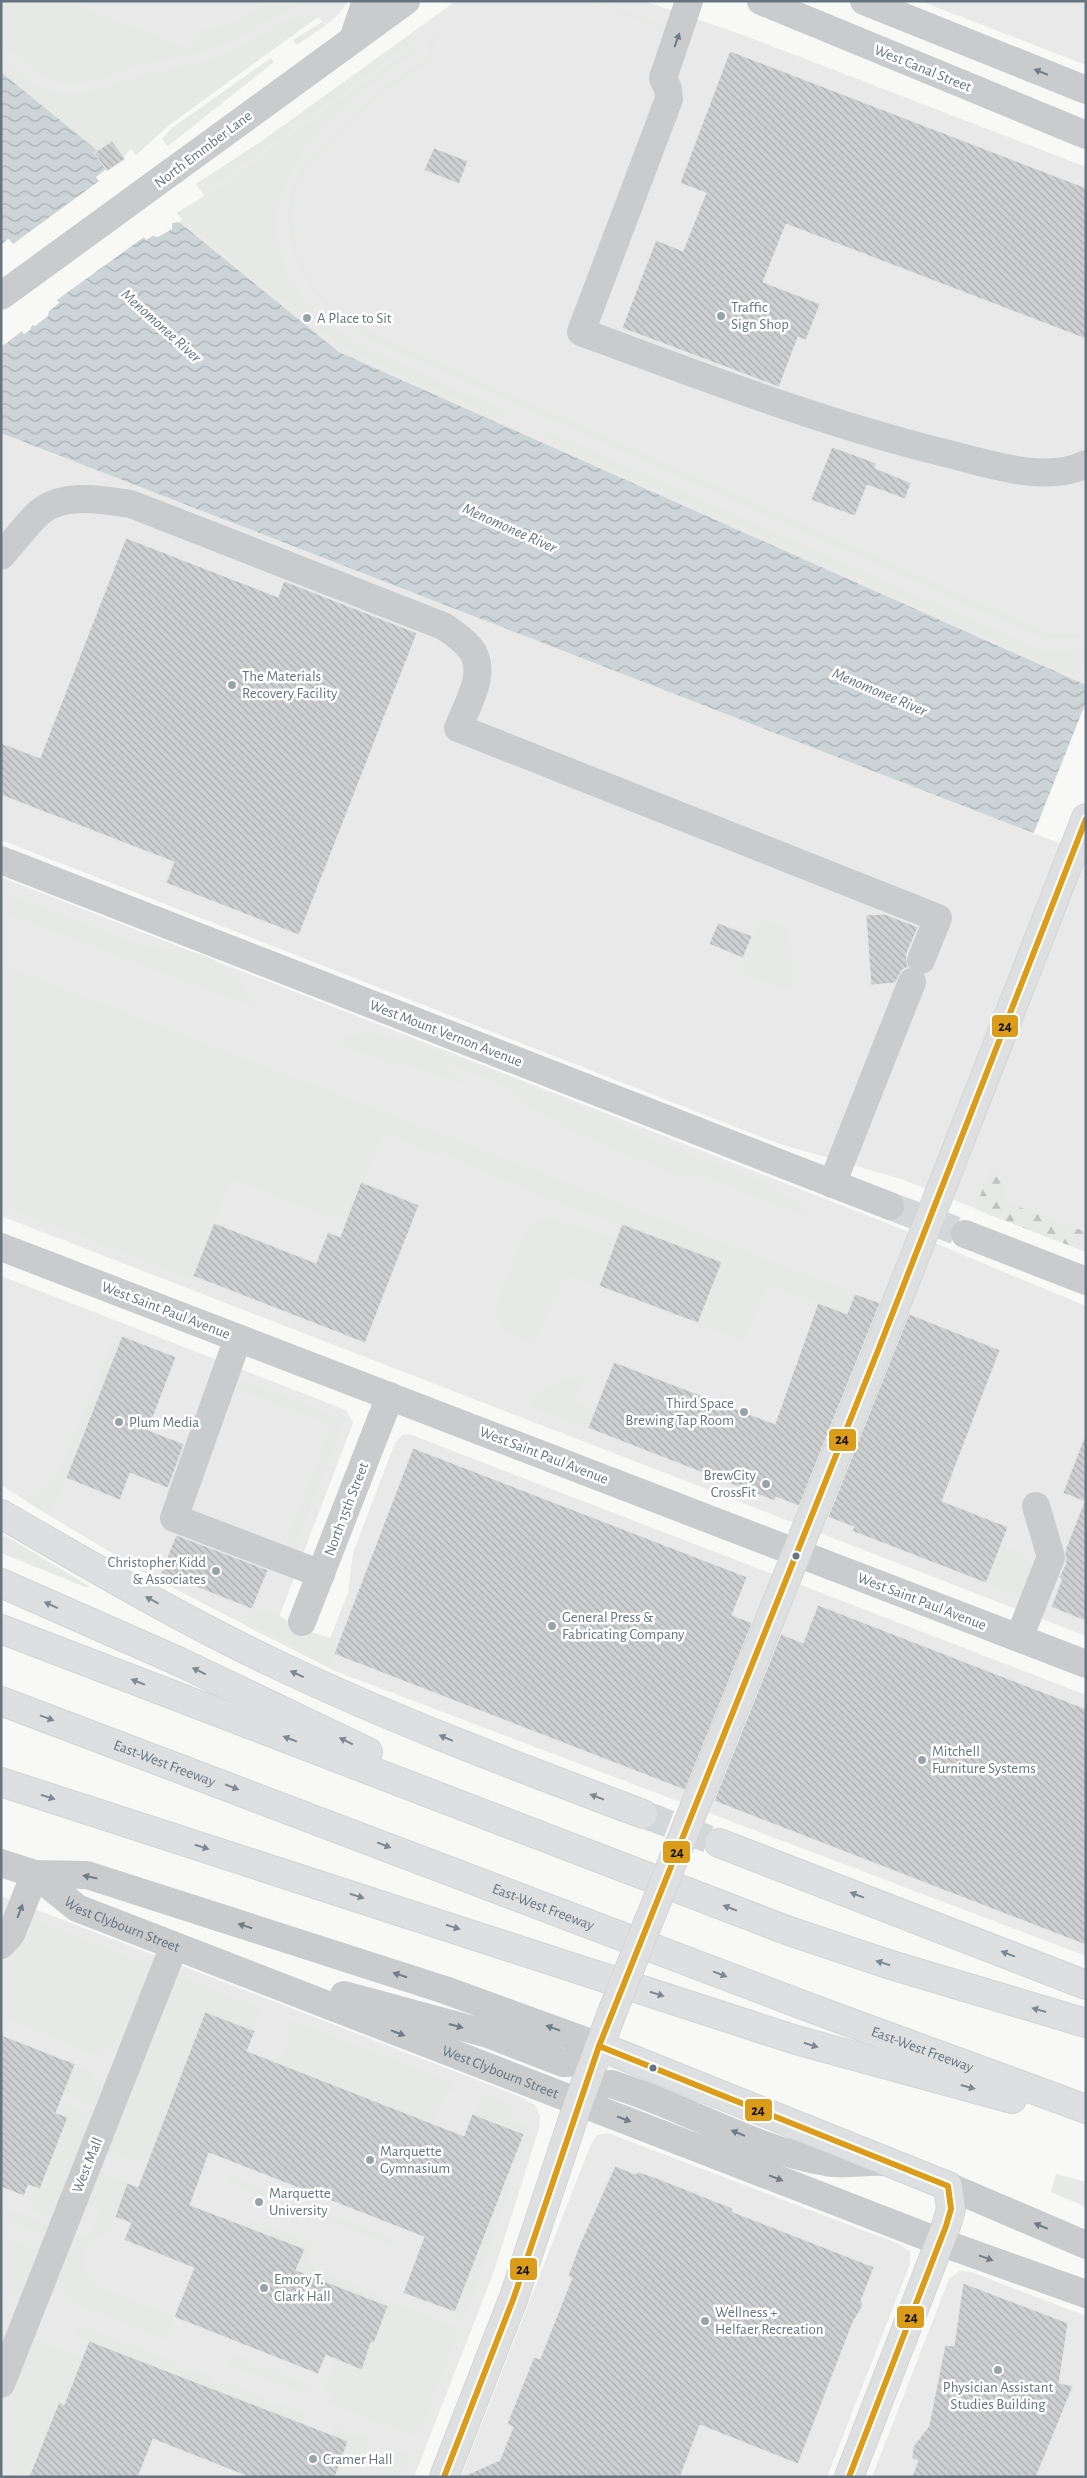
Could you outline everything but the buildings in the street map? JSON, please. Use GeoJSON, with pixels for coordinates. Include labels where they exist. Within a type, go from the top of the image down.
{"type":"FeatureCollection","features":[{"type":"Feature","properties":{"kind":"main road"},"geometry":{"type":"LineString","coordinates":[[444,2477],[514,2297],[599,2046],[876,1358],[1086,818]]}},
{"type":"Feature","properties":{"kind":"main road"},"geometry":{"type":"LineString","coordinates":[[1,1514],[112,1578],[279,1666],[454,1742],[643,1814]]}},
{"type":"Feature","properties":{"kind":"main road"},"geometry":{"type":"LineString","coordinates":[[1,1583],[180,1662],[548,1838]]}},
{"type":"Feature","properties":{"kind":"main road"},"geometry":{"type":"LineString","coordinates":[[1,1629],[789,1931],[891,1965],[1086,2023]]}},
{"type":"Feature","properties":{"kind":"main road","name":"East-West Freeway"},"geometry":{"type":"LineString","coordinates":[[1,1701],[725,1976],[1086,2109]]}},
{"type":"Feature","properties":{"kind":"main road"},"geometry":{"type":"LineString","coordinates":[[1,1782],[796,2040],[857,2058],[1086,2118]]}},
{"type":"Feature","properties":{"kind":"main road"},"geometry":{"type":"LineString","coordinates":[[719,1843],[1086,1985]]}},
{"type":"Feature","properties":{"kind":"main road","name":"West Clybourn Street"},"geometry":{"type":"LineString","coordinates":[[599,2046],[948,2186]]}},
{"type":"Feature","properties":{"kind":"main road"},"geometry":{"type":"LineString","coordinates":[[849,2477],[940,2242],[951,2209],[948,2186]]}},
{"type":"Feature","properties":{"kind":"street"},"geometry":{"type":"LineString","coordinates":[[353,40],[366,1]]}},
{"type":"Feature","properties":{"kind":"street","name":"North Emmber Lane"},"geometry":{"type":"LineString","coordinates":[[1,296],[406,1]]}},
{"type":"Feature","properties":{"kind":"street"},"geometry":{"type":"LineString","coordinates":[[689,1],[663,78],[668,89],[669,100],[581,332],[782,406],[888,439],[1005,468],[1042,472],[1075,470],[1086,464]]}},
{"type":"Feature","properties":{"kind":"street","name":"West Canal Street"},"geometry":{"type":"LineString","coordinates":[[761,1],[1086,135]]}},
{"type":"Feature","properties":{"kind":"street"},"geometry":{"type":"LineString","coordinates":[[864,1],[1086,90]]}},
{"type":"Feature","properties":{"kind":"street"},"geometry":{"type":"LineString","coordinates":[[1,556],[41,511],[57,503],[77,500],[106,500],[131,504],[443,626],[471,648],[478,664],[477,680],[458,728],[938,918],[832,1184]]}},
{"type":"Feature","properties":{"kind":"street","name":"West Mount Vernon Avenue"},"geometry":{"type":"LineString","coordinates":[[1,860],[890,1206]]}},
{"type":"Feature","properties":{"kind":"street"},"geometry":{"type":"LineString","coordinates":[[965,1234],[1086,1281]]}},
{"type":"Feature","properties":{"kind":"street","name":"West Saint Paul Avenue"},"geometry":{"type":"LineString","coordinates":[[1,1247],[1086,1664]]}},
{"type":"Feature","properties":{"kind":"street"},"geometry":{"type":"LineString","coordinates":[[238,1338],[174,1518],[321,1574]]}},
{"type":"Feature","properties":{"kind":"street","name":"North 15th Street"},"geometry":{"type":"LineString","coordinates":[[302,1622],[390,1396]]}},
{"type":"Feature","properties":{"kind":"street"},"geometry":{"type":"LineString","coordinates":[[1019,1638],[1051,1557],[1036,1506]]}},
{"type":"Feature","properties":{"kind":"street","name":"West Clybourn Street"},"geometry":{"type":"LineString","coordinates":[[1,1863],[34,1874],[87,1875],[445,1990],[599,2046]]}},
{"type":"Feature","properties":{"kind":"street"},"geometry":{"type":"LineString","coordinates":[[1,1945],[11,1934],[34,1874]]}},
{"type":"Feature","properties":{"kind":"street","name":"West Clybourn Street"},"geometry":{"type":"LineString","coordinates":[[34,1874],[77,1908],[940,2242],[1086,2294]]}},
{"type":"Feature","properties":{"kind":"street","name":"West Mall"},"geometry":{"type":"LineString","coordinates":[[1,2384],[174,1946]]}},
{"type":"Feature","properties":{"kind":"street"},"geometry":{"type":"LineString","coordinates":[[255,1978],[342,1995],[488,2034],[563,2063],[579,2062],[586,2059],[599,2046]]}},
{"type":"Feature","properties":{"kind":"street"},"geometry":{"type":"LineString","coordinates":[[579,2102],[594,2086],[601,2083],[611,2084],[780,2150],[812,2160],[842,2163],[886,2162]]}},
{"type":"Feature","properties":{"kind":"street","name":"West Clybourn Street"},"geometry":{"type":"LineString","coordinates":[[948,2186],[1086,2245]]}},
{"type":"Feature","properties":{"kind":"shaded area"},"geometry":{"type":"Polygon","coordinates":[[[1,1],[349,1],[336,17],[326,25],[318,17],[309,22],[169,125],[136,155],[131,148],[125,156],[1,72],[1,1]]]}},
{"type":"Feature","properties":{"kind":"shaded area"},"geometry":{"type":"Polygon","coordinates":[[[456,1],[644,1],[746,36],[1086,167],[1086,685],[339,352],[179,222],[182,219],[177,213],[204,196],[196,184],[262,141],[456,1]]]}},
{"type":"Feature","properties":{"kind":"shaded area"},"geometry":{"type":"Polygon","coordinates":[[[920,1],[1086,1],[1086,65],[920,1]]]}},
{"type":"Feature","properties":{"kind":"shaded area"},"geometry":{"type":"Polygon","coordinates":[[[1,433],[1020,828],[1086,851],[1086,1252],[901,1179],[777,1143],[1,840],[1,433]]]}},
{"type":"Feature","properties":{"kind":"shaded area"},"geometry":{"type":"Polygon","coordinates":[[[1,877],[884,1222],[1086,1306],[1086,1636],[1,1216],[1,877]]]}},
{"type":"Feature","properties":{"kind":"shaded area"},"geometry":{"type":"Polygon","coordinates":[[[1,1276],[346,1410],[353,1423],[279,1617],[308,1631],[330,1638],[348,1593],[353,1553],[395,1443],[402,1435],[409,1434],[1086,1695],[1086,1956],[335,1671],[152,1577],[50,1516],[1,1485],[1,1276]]]}},
{"type":"Feature","properties":{"kind":"shaded area","name":"Marquette University"},"geometry":{"type":"Polygon","coordinates":[[[1,1896],[521,2097],[535,2105],[540,2116],[539,2129],[493,2274],[414,2477],[1,2477],[1,1896]]]}},
{"type":"Feature","properties":{"kind":"shaded area","name":"Wellness + Helfaer Recreation"},"geometry":{"type":"Polygon","coordinates":[[[608,2133],[899,2244],[910,2252],[910,2264],[827,2477],[461,2477],[591,2144],[597,2135],[608,2133]]]}},
{"type":"Feature","properties":{"kind":"shaded area"},"geometry":{"type":"Polygon","coordinates":[[[959,2271],[971,2272],[1086,2316],[1086,2477],[872,2477],[949,2279],[959,2271]]]}},
{"type":"Feature","properties":{"kind":"green space"},"geometry":{"type":"Polygon","coordinates":[[[1,1],[86,1],[85,9],[191,50],[201,31],[236,22],[250,14],[264,1],[310,1],[217,46],[131,67],[95,80],[67,83],[42,75],[1,42],[1,1]]]}},
{"type":"Feature","properties":{"kind":"green space"},"geometry":{"type":"Polygon","coordinates":[[[591,1],[598,1],[664,26],[669,39],[661,28],[591,1]]]}},
{"type":"Feature","properties":{"kind":"green space"},"geometry":{"type":"Polygon","coordinates":[[[314,14],[318,17],[169,125],[136,155],[131,148],[122,158],[98,151],[1,72],[1,57],[43,90],[63,94],[90,92],[141,76],[219,58],[269,30],[302,16],[314,14]]]}},
{"type":"Feature","properties":{"kind":"green space"},"geometry":{"type":"Polygon","coordinates":[[[322,22],[326,25],[297,45],[293,40],[322,22]]]}},
{"type":"Feature","properties":{"kind":"green space"},"geometry":{"type":"Polygon","coordinates":[[[440,28],[434,49],[428,60],[420,68],[378,97],[353,120],[312,164],[298,188],[292,214],[297,249],[302,264],[310,278],[328,302],[352,321],[380,337],[1050,634],[1086,634],[1086,638],[1045,639],[377,342],[348,324],[324,304],[315,293],[299,265],[289,231],[289,203],[297,177],[314,154],[340,127],[391,82],[424,59],[431,49],[426,38],[440,28]]]}},
{"type":"Feature","properties":{"kind":"green space"},"geometry":{"type":"Polygon","coordinates":[[[411,34],[414,40],[215,184],[200,190],[196,184],[262,141],[411,34]]]}},
{"type":"Feature","properties":{"kind":"green space"},"geometry":{"type":"Polygon","coordinates":[[[417,45],[417,50],[339,112],[315,137],[295,164],[282,193],[276,224],[281,257],[294,285],[306,302],[337,331],[377,353],[505,411],[507,422],[344,348],[182,219],[177,213],[219,188],[417,45]]]}},
{"type":"Feature","properties":{"kind":"green space"},"geometry":{"type":"Polygon","coordinates":[[[271,58],[274,62],[168,146],[162,139],[172,128],[271,58]]]}},
{"type":"Feature","properties":{"kind":"green space"},"geometry":{"type":"Polygon","coordinates":[[[551,433],[1044,652],[1086,649],[1086,660],[1078,677],[544,438],[551,433]]]}},
{"type":"Feature","properties":{"kind":"green space"},"geometry":{"type":"Polygon","coordinates":[[[1,892],[145,947],[194,952],[213,959],[238,980],[255,1005],[252,1006],[1,911],[1,892]]]}},
{"type":"Feature","properties":{"kind":"green space"},"geometry":{"type":"Polygon","coordinates":[[[762,919],[789,930],[793,986],[785,990],[741,972],[762,919]]]}},
{"type":"Feature","properties":{"kind":"green space"},"geometry":{"type":"Polygon","coordinates":[[[1,965],[855,1294],[847,1314],[768,1284],[743,1341],[698,1323],[722,1262],[534,1193],[443,1152],[440,1156],[384,1132],[347,1219],[335,1214],[333,1218],[231,1178],[193,1279],[1,1205],[1,965]]]}},
{"type":"Feature","properties":{"kind":"green space"},"geometry":{"type":"Polygon","coordinates":[[[369,1033],[419,1044],[549,1094],[687,1154],[770,1184],[775,1188],[773,1190],[802,1205],[809,1211],[806,1216],[706,1177],[679,1176],[583,1135],[532,1109],[510,1088],[444,1061],[443,1064],[469,1086],[397,1061],[392,1063],[341,1044],[346,1037],[369,1033]]]}},
{"type":"Feature","properties":{"kind":"green space"},"geometry":{"type":"Polygon","coordinates":[[[992,1165],[998,1169],[999,1177],[1005,1182],[1003,1195],[1009,1203],[1086,1232],[1086,1252],[975,1209],[992,1165]]]}},
{"type":"Feature","properties":{"kind":"green space"},"geometry":{"type":"Polygon","coordinates":[[[543,1218],[554,1219],[617,1239],[599,1286],[566,1274],[533,1343],[506,1330],[498,1319],[497,1312],[498,1303],[526,1228],[534,1221],[543,1218]]]}},
{"type":"Feature","properties":{"kind":"green space"},"geometry":{"type":"Polygon","coordinates":[[[119,1341],[50,1516],[27,1502],[60,1470],[113,1342],[119,1341]]]}},
{"type":"Feature","properties":{"kind":"green space"},"geometry":{"type":"Polygon","coordinates":[[[586,1377],[576,1396],[577,1403],[595,1409],[593,1415],[585,1412],[584,1417],[591,1420],[588,1428],[530,1406],[535,1399],[554,1385],[569,1379],[586,1377]]]}},
{"type":"Feature","properties":{"kind":"green space"},"geometry":{"type":"Polygon","coordinates":[[[240,1380],[339,1417],[344,1421],[292,1554],[283,1550],[332,1425],[237,1388],[240,1380]]]}},
{"type":"Feature","properties":{"kind":"green space"},"geometry":{"type":"Polygon","coordinates":[[[1,1533],[89,1586],[88,1588],[1,1553],[1,1533]]]}},
{"type":"Feature","properties":{"kind":"green space"},"geometry":{"type":"Polygon","coordinates":[[[1001,1545],[1023,1553],[1033,1566],[1024,1598],[986,1583],[1001,1545]]]}},
{"type":"Feature","properties":{"kind":"green space"},"geometry":{"type":"Polygon","coordinates":[[[252,1609],[276,1613],[285,1620],[314,1634],[339,1641],[329,1667],[246,1626],[252,1609]]]}},
{"type":"Feature","properties":{"kind":"green space"},"geometry":{"type":"Polygon","coordinates":[[[30,1919],[155,1967],[120,2054],[103,2047],[100,2056],[1,2015],[1,1963],[13,1957],[17,1952],[30,1919]]]}},
{"type":"Feature","properties":{"kind":"green space"},"geometry":{"type":"Polygon","coordinates":[[[172,1974],[262,2009],[253,2031],[205,2013],[147,2162],[129,2159],[106,2150],[172,1974]]]}},
{"type":"Feature","properties":{"kind":"green space"},"geometry":{"type":"Polygon","coordinates":[[[290,2020],[454,2083],[453,2091],[445,2092],[432,2124],[279,2064],[291,2034],[290,2029],[286,2027],[290,2020]]]}},
{"type":"Feature","properties":{"kind":"green space"},"geometry":{"type":"Polygon","coordinates":[[[75,2064],[94,2071],[91,2079],[106,2085],[99,2108],[63,2094],[75,2064]]]}},
{"type":"Feature","properties":{"kind":"green space"},"geometry":{"type":"Polygon","coordinates":[[[483,2094],[514,2106],[509,2122],[524,2127],[525,2124],[529,2126],[479,2279],[463,2321],[453,2317],[524,2134],[475,2115],[483,2094]]]}},
{"type":"Feature","properties":{"kind":"green space"},"geometry":{"type":"Polygon","coordinates":[[[69,2106],[94,2116],[53,2217],[31,2209],[30,2206],[37,2188],[40,2189],[68,2118],[65,2116],[69,2106]]]}},
{"type":"Feature","properties":{"kind":"green space"},"geometry":{"type":"Polygon","coordinates":[[[97,2171],[127,2183],[107,2235],[97,2238],[90,2243],[86,2250],[84,2267],[87,2275],[99,2288],[174,2317],[166,2339],[69,2301],[70,2298],[63,2295],[64,2290],[55,2286],[51,2295],[73,2234],[89,2240],[100,2211],[86,2204],[97,2171]]]}},
{"type":"Feature","properties":{"kind":"green space"},"geometry":{"type":"Polygon","coordinates":[[[1056,2174],[1086,2182],[1086,2207],[1051,2192],[1056,2174]]]}},
{"type":"Feature","properties":{"kind":"green space"},"geometry":{"type":"Polygon","coordinates":[[[227,2175],[397,2241],[395,2246],[230,2182],[227,2175]]]}},
{"type":"Feature","properties":{"kind":"green space"},"geometry":{"type":"Polygon","coordinates":[[[1,2207],[44,2223],[45,2231],[40,2233],[1,2218],[1,2207]]]}},
{"type":"Feature","properties":{"kind":"green space"},"geometry":{"type":"Polygon","coordinates":[[[252,2220],[313,2244],[307,2266],[459,2329],[418,2437],[330,2403],[333,2394],[324,2391],[336,2359],[359,2337],[374,2343],[388,2306],[296,2270],[305,2249],[249,2228],[252,2220]]]}},
{"type":"Feature","properties":{"kind":"green space"},"geometry":{"type":"Polygon","coordinates":[[[1,2236],[40,2251],[20,2300],[1,2293],[1,2236]]]}},
{"type":"Feature","properties":{"kind":"green space"},"geometry":{"type":"Polygon","coordinates":[[[1,2308],[16,2313],[1,2358],[1,2308]]]}},
{"type":"Feature","properties":{"kind":"green space"},"geometry":{"type":"Polygon","coordinates":[[[83,2327],[177,2363],[178,2372],[194,2370],[212,2377],[213,2386],[228,2383],[263,2397],[265,2407],[281,2404],[309,2414],[305,2422],[300,2420],[299,2422],[75,2335],[78,2328],[83,2327]]]}},
{"type":"Feature","properties":{"kind":"green space"},"geometry":{"type":"Polygon","coordinates":[[[32,2339],[83,2359],[64,2405],[57,2402],[40,2450],[37,2449],[30,2475],[24,2472],[22,2475],[1,2467],[1,2436],[4,2430],[1,2429],[1,2410],[28,2340],[32,2339]]]}},
{"type":"Feature","properties":{"kind":"green space"},"geometry":{"type":"Polygon","coordinates":[[[232,2354],[246,2359],[250,2366],[259,2369],[266,2366],[281,2372],[284,2379],[311,2384],[308,2394],[228,2364],[232,2354]]]}},
{"type":"Feature","properties":{"kind":"green space"},"geometry":{"type":"Polygon","coordinates":[[[335,2425],[341,2427],[344,2435],[358,2434],[371,2439],[356,2477],[335,2477],[348,2441],[331,2435],[335,2425]]]}},
{"type":"Feature","properties":{"kind":"green space"},"geometry":{"type":"Polygon","coordinates":[[[388,2445],[411,2454],[402,2477],[376,2477],[388,2445]]]}},
{"type":"Feature","properties":{"kind":"water","name":"Menomonee River"},"geometry":{"type":"Polygon","coordinates":[[[1,72],[98,151],[106,170],[96,177],[146,240],[172,229],[172,223],[179,222],[339,352],[1086,685],[1086,851],[1020,828],[1,433],[1,347],[22,331],[24,334],[32,325],[48,316],[48,311],[59,303],[9,239],[1,245],[1,72]]]}},
{"type":"Feature","properties":{"kind":"pier"},"geometry":{"type":"Polygon","coordinates":[[[98,151],[109,169],[100,177],[147,237],[153,232],[158,235],[170,227],[171,221],[181,220],[172,223],[172,229],[158,237],[153,235],[146,240],[144,237],[57,300],[59,303],[49,311],[48,316],[35,326],[32,325],[30,330],[24,334],[22,331],[1,347],[1,344],[21,329],[25,330],[30,323],[34,323],[46,315],[47,310],[56,302],[8,243],[1,247],[1,245],[8,239],[13,244],[99,181],[96,177],[106,169],[97,157],[98,151]]]}},
{"type":"Feature","properties":{"kind":"pier"},"geometry":{"type":"Polygon","coordinates":[[[1086,702],[1086,853],[1038,835],[1033,835],[1086,702]]]}},
{"type":"Feature","properties":{"kind":"tunnel"},"geometry":{"type":"LineString","coordinates":[[890,1206],[965,1234]]}},
{"type":"Feature","properties":{"kind":"tunnel"},"geometry":{"type":"LineString","coordinates":[[643,1814],[719,1843]]}},
{"type":"Feature","properties":{"kind":"transit line","name":"24"},"geometry":{"type":"LineString","coordinates":[[444,2477],[514,2297],[599,2046],[879,1348],[1086,819]]}},
{"type":"Feature","properties":{"kind":"transit line","name":"24"},"geometry":{"type":"LineString","coordinates":[[599,2046],[948,2186],[951,2209],[946,2226],[849,2477]]}},
{"type":"Feature","properties":{"kind":"place","name":"Traffic Sign Shop"},"geometry":{"type":"Point","coordinates":[721,316]}},
{"type":"Feature","properties":{"kind":"place","name":"A Place to Sit"},"geometry":{"type":"Point","coordinates":[307,318]}},
{"type":"Feature","properties":{"kind":"place","name":"The Materials Recovery Facility"},"geometry":{"type":"Point","coordinates":[232,685]}},
{"type":"Feature","properties":{"kind":"place","name":"Third Space Brewing Tap Room"},"geometry":{"type":"Point","coordinates":[744,1412]}},
{"type":"Feature","properties":{"kind":"place","name":"Plum Media"},"geometry":{"type":"Point","coordinates":[119,1422]}},
{"type":"Feature","properties":{"kind":"place","name":"BrewCity CrossFit"},"geometry":{"type":"Point","coordinates":[766,1484]}},
{"type":"Feature","properties":{"kind":"place","name":"Christopher Kidd & Associates"},"geometry":{"type":"Point","coordinates":[216,1571]}},
{"type":"Feature","properties":{"kind":"place","name":"General Press & Fabricating Company"},"geometry":{"type":"Point","coordinates":[552,1626]}},
{"type":"Feature","properties":{"kind":"place","name":"Mitchell Furniture Systems"},"geometry":{"type":"Point","coordinates":[922,1760]}},
{"type":"Feature","properties":{"kind":"place","name":"Marquette Gymnasium"},"geometry":{"type":"Point","coordinates":[370,2160]}},
{"type":"Feature","properties":{"kind":"place","name":"Marquette University"},"geometry":{"type":"Point","coordinates":[259,2202]}},
{"type":"Feature","properties":{"kind":"place","name":"Emory T. Clark Hall"},"geometry":{"type":"Point","coordinates":[264,2288]}},
{"type":"Feature","properties":{"kind":"place","name":"Wellness + Helfaer Recreation"},"geometry":{"type":"Point","coordinates":[705,2321]}},
{"type":"Feature","properties":{"kind":"place","name":"Physician Assistant Studies Building"},"geometry":{"type":"Point","coordinates":[998,2370]}},
{"type":"Feature","properties":{"kind":"place","name":"Cramer Hall"},"geometry":{"type":"Point","coordinates":[313,2459]}}]}
